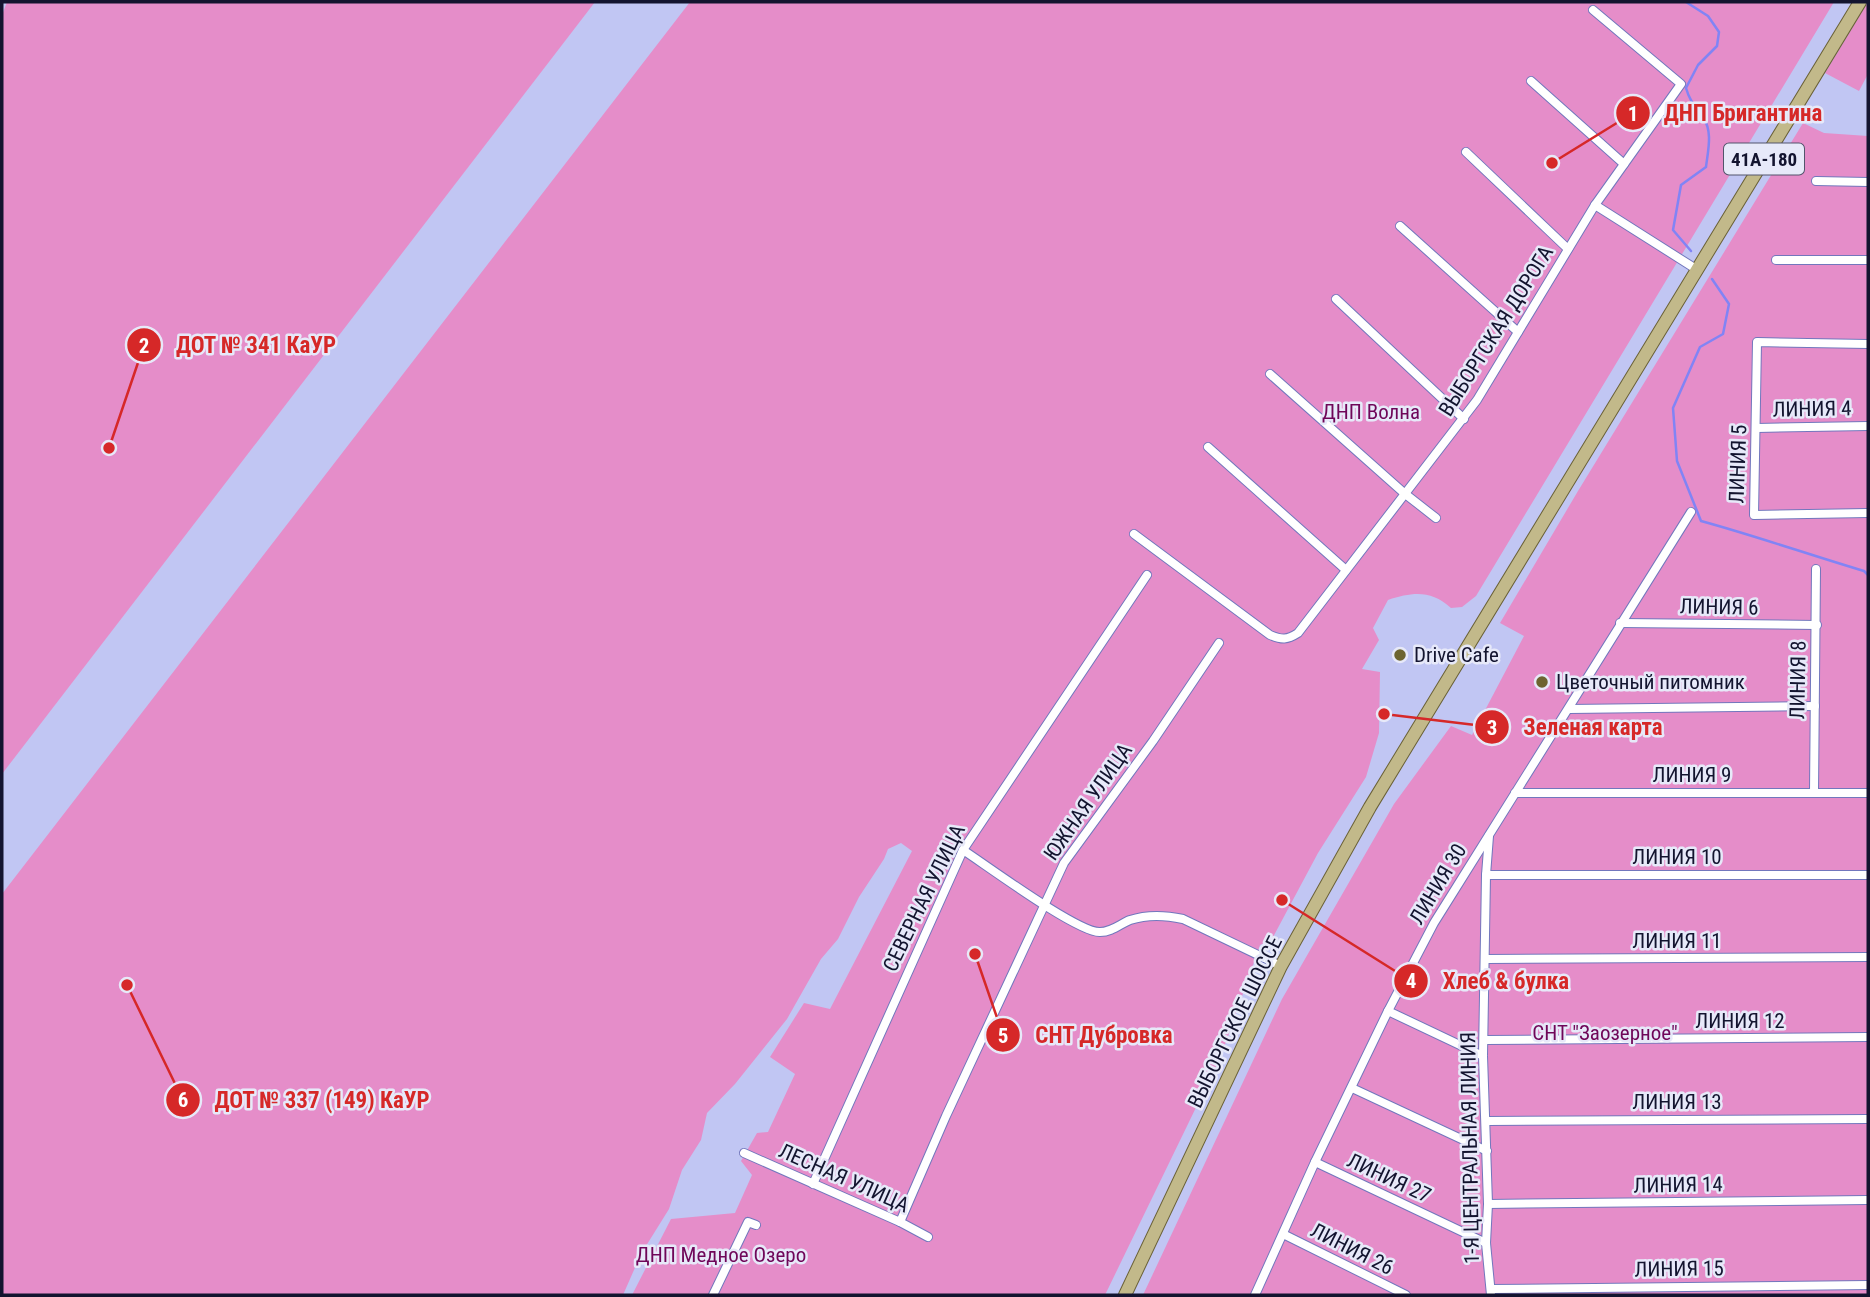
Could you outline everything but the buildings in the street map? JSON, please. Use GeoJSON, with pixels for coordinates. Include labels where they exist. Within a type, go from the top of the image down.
{"type":"FeatureCollection","features":[{"type":"Feature","properties":{"kind":"main road","name":"41А-180"},"geometry":{"type":"LineString","coordinates":[[1696,270],[1860,2]]}},
{"type":"Feature","properties":{"kind":"main road","name":"ВЫБОРГСКОЕ ШОССЕ"},"geometry":{"type":"LineString","coordinates":[[1125,1295],[1281,966],[1377,795],[1696,270]]}},
{"type":"Feature","properties":{"kind":"street","name":"ВЫБОРГСКАЯ ДОРОГА"},"geometry":{"type":"LineString","coordinates":[[1134,534],[1270,635],[1280,640],[1289,639],[1298,633],[1464,419],[1595,205],[1681,84],[1593,10]]}},
{"type":"Feature","properties":{"kind":"street"},"geometry":{"type":"LineString","coordinates":[[1531,81],[1624,164]]}},
{"type":"Feature","properties":{"kind":"street"},"geometry":{"type":"LineString","coordinates":[[1466,152],[1568,249]]}},
{"type":"Feature","properties":{"kind":"street"},"geometry":{"type":"LineString","coordinates":[[1816,181],[1868,182]]}},
{"type":"Feature","properties":{"kind":"street"},"geometry":{"type":"LineString","coordinates":[[1595,205],[1696,270]]}},
{"type":"Feature","properties":{"kind":"street"},"geometry":{"type":"LineString","coordinates":[[1400,226],[1518,332]]}},
{"type":"Feature","properties":{"kind":"street"},"geometry":{"type":"LineString","coordinates":[[1776,260],[1868,260]]}},
{"type":"Feature","properties":{"kind":"street"},"geometry":{"type":"LineString","coordinates":[[1336,299],[1464,419]]}},
{"type":"Feature","properties":{"kind":"street","name":"ЛИНИЯ 5"},"geometry":{"type":"LineString","coordinates":[[1868,344],[1757,342],[1754,515],[1868,513]]}},
{"type":"Feature","properties":{"kind":"street"},"geometry":{"type":"LineString","coordinates":[[1270,374],[1436,518]]}},
{"type":"Feature","properties":{"kind":"street","name":"ЛИНИЯ 4"},"geometry":{"type":"LineString","coordinates":[[1757,428],[1868,426]]}},
{"type":"Feature","properties":{"kind":"street"},"geometry":{"type":"LineString","coordinates":[[1208,447],[1346,570]]}},
{"type":"Feature","properties":{"kind":"street","name":"ЛИНИЯ 30"},"geometry":{"type":"LineString","coordinates":[[1255,1295],[1315,1162],[1434,923],[1570,709],[1690,512]]}},
{"type":"Feature","properties":{"kind":"street","name":"ЛИНИЯ 8"},"geometry":{"type":"LineString","coordinates":[[1814,792],[1816,569]]}},
{"type":"Feature","properties":{"kind":"street","name":"СЕВЕРНАЯ УЛИЦА"},"geometry":{"type":"LineString","coordinates":[[813,1184],[963,850],[1147,575]]}},
{"type":"Feature","properties":{"kind":"street","name":"ЛИНИЯ 6"},"geometry":{"type":"LineString","coordinates":[[1620,623],[1817,625]]}},
{"type":"Feature","properties":{"kind":"street","name":"ЮЖНАЯ УЛИЦА"},"geometry":{"type":"LineString","coordinates":[[900,1222],[946,1116],[1064,863],[1145,752],[1219,643]]}},
{"type":"Feature","properties":{"kind":"street"},"geometry":{"type":"LineString","coordinates":[[1570,709],[1815,706]]}},
{"type":"Feature","properties":{"kind":"street","name":"ЛИНИЯ 9"},"geometry":{"type":"LineString","coordinates":[[1516,793],[1868,793]]}},
{"type":"Feature","properties":{"kind":"street","name":"1-Я ЦЕНТРАЛЬНАЯ ЛИНИЯ"},"geometry":{"type":"LineString","coordinates":[[1490,833],[1486,875],[1483,1056],[1487,1121],[1486,1242],[1491,1292]]}},
{"type":"Feature","properties":{"kind":"street"},"geometry":{"type":"LineString","coordinates":[[963,850],[1044,904],[1091,931],[1102,932],[1129,920],[1165,915],[1183,919],[1281,966]]}},
{"type":"Feature","properties":{"kind":"street","name":"ЛИНИЯ 10"},"geometry":{"type":"LineString","coordinates":[[1486,875],[1868,875]]}},
{"type":"Feature","properties":{"kind":"street","name":"ЛИНИЯ 11"},"geometry":{"type":"LineString","coordinates":[[1486,959],[1868,957]]}},
{"type":"Feature","properties":{"kind":"street"},"geometry":{"type":"LineString","coordinates":[[1388,1012],[1483,1056]]}},
{"type":"Feature","properties":{"kind":"street","name":"ЛИНИЯ 12"},"geometry":{"type":"LineString","coordinates":[[1485,1040],[1868,1037]]}},
{"type":"Feature","properties":{"kind":"street"},"geometry":{"type":"LineString","coordinates":[[1352,1088],[1487,1151]]}},
{"type":"Feature","properties":{"kind":"street","name":"ЛИНИЯ 13"},"geometry":{"type":"LineString","coordinates":[[1487,1121],[1868,1119]]}},
{"type":"Feature","properties":{"kind":"street","name":"ЛЕСНАЯ УЛИЦА"},"geometry":{"type":"LineString","coordinates":[[744,1153],[928,1237]]}},
{"type":"Feature","properties":{"kind":"street","name":"ЛИНИЯ 27"},"geometry":{"type":"LineString","coordinates":[[1315,1162],[1486,1242]]}},
{"type":"Feature","properties":{"kind":"street","name":"ЛИНИЯ 14"},"geometry":{"type":"LineString","coordinates":[[1488,1204],[1868,1200]]}},
{"type":"Feature","properties":{"kind":"street"},"geometry":{"type":"LineString","coordinates":[[713,1295],[748,1222],[755,1225]]}},
{"type":"Feature","properties":{"kind":"street","name":"ЛИНИЯ 26"},"geometry":{"type":"LineString","coordinates":[[1283,1234],[1406,1295]]}},
{"type":"Feature","properties":{"kind":"street","name":"ЛИНИЯ 15"},"geometry":{"type":"LineString","coordinates":[[1491,1292],[1868,1285]]}},
{"type":"Feature","properties":{"kind":"green space"},"geometry":{"type":"Polygon","coordinates":[[[7,2],[595,2],[2,774],[2,15],[7,2]]]}},
{"type":"Feature","properties":{"kind":"green space"},"geometry":{"type":"Polygon","coordinates":[[[690,2],[1834,2],[1476,596],[1462,607],[1451,608],[1429,595],[1406,595],[1388,600],[1373,628],[1379,640],[1362,669],[1380,672],[1379,733],[1366,777],[1318,853],[1272,939],[1260,945],[1221,1056],[1105,1295],[632,1295],[671,1219],[735,1213],[752,1175],[741,1161],[757,1133],[768,1132],[795,1074],[770,1057],[804,1003],[830,1009],[912,851],[901,843],[888,849],[838,939],[821,959],[787,1019],[735,1084],[707,1113],[701,1140],[682,1170],[669,1209],[641,1254],[623,1295],[2,1295],[2,894],[690,2]]]}},
{"type":"Feature","properties":{"kind":"green space"},"geometry":{"type":"Polygon","coordinates":[[[1868,2],[1868,74],[1859,91],[1825,73],[1868,2]]]}},
{"type":"Feature","properties":{"kind":"green space","name":"СНТ \"Заозерное\""},"geometry":{"type":"Polygon","coordinates":[[[1803,123],[1824,133],[1868,136],[1868,1295],[1143,1295],[1282,999],[1394,804],[1451,726],[1472,735],[1524,636],[1500,623],[1803,123]]]}},
{"type":"Feature","properties":{"kind":"waterway"},"geometry":{"type":"LineString","coordinates":[[1686,2],[1708,16],[1719,32],[1717,46],[1698,65],[1686,88],[1706,123],[1709,135],[1706,167],[1681,185],[1673,230],[1691,251]]}},
{"type":"Feature","properties":{"kind":"waterway"},"geometry":{"type":"LineString","coordinates":[[1712,279],[1729,304],[1723,334],[1700,347],[1673,408],[1677,461],[1701,521],[1864,571],[1868,575]]}},
{"type":"Feature","properties":{"kind":"place","name":"ДНП Бригантина"},"geometry":{"type":"Point","coordinates":[1552,163]}},
{"type":"Feature","properties":{"kind":"place","name":"ДОТ № 341 КаУР"},"geometry":{"type":"Point","coordinates":[109,448]}},
{"type":"Feature","properties":{"kind":"place","name":"Drive Cafe"},"geometry":{"type":"Point","coordinates":[1400,655]}},
{"type":"Feature","properties":{"kind":"place","name":"Цветочный питомник"},"geometry":{"type":"Point","coordinates":[1542,682]}},
{"type":"Feature","properties":{"kind":"place","name":"Зеленая карта"},"geometry":{"type":"Point","coordinates":[1384,714]}},
{"type":"Feature","properties":{"kind":"place","name":"Хлеб & булка"},"geometry":{"type":"Point","coordinates":[1282,900]}},
{"type":"Feature","properties":{"kind":"place","name":"СНТ Дубровка"},"geometry":{"type":"Point","coordinates":[975,954]}},
{"type":"Feature","properties":{"kind":"place","name":"ДОТ № 337 (149) КаУР"},"geometry":{"type":"Point","coordinates":[127,985]}},
{"type":"Feature","properties":{"kind":"park label","name":"ДНП Волна"},"geometry":{"type":"Point","coordinates":[1371,412]}},
{"type":"Feature","properties":{"kind":"park label","name":"ДНП Медное Озеро"},"geometry":{"type":"Point","coordinates":[721,1255]}}]}
